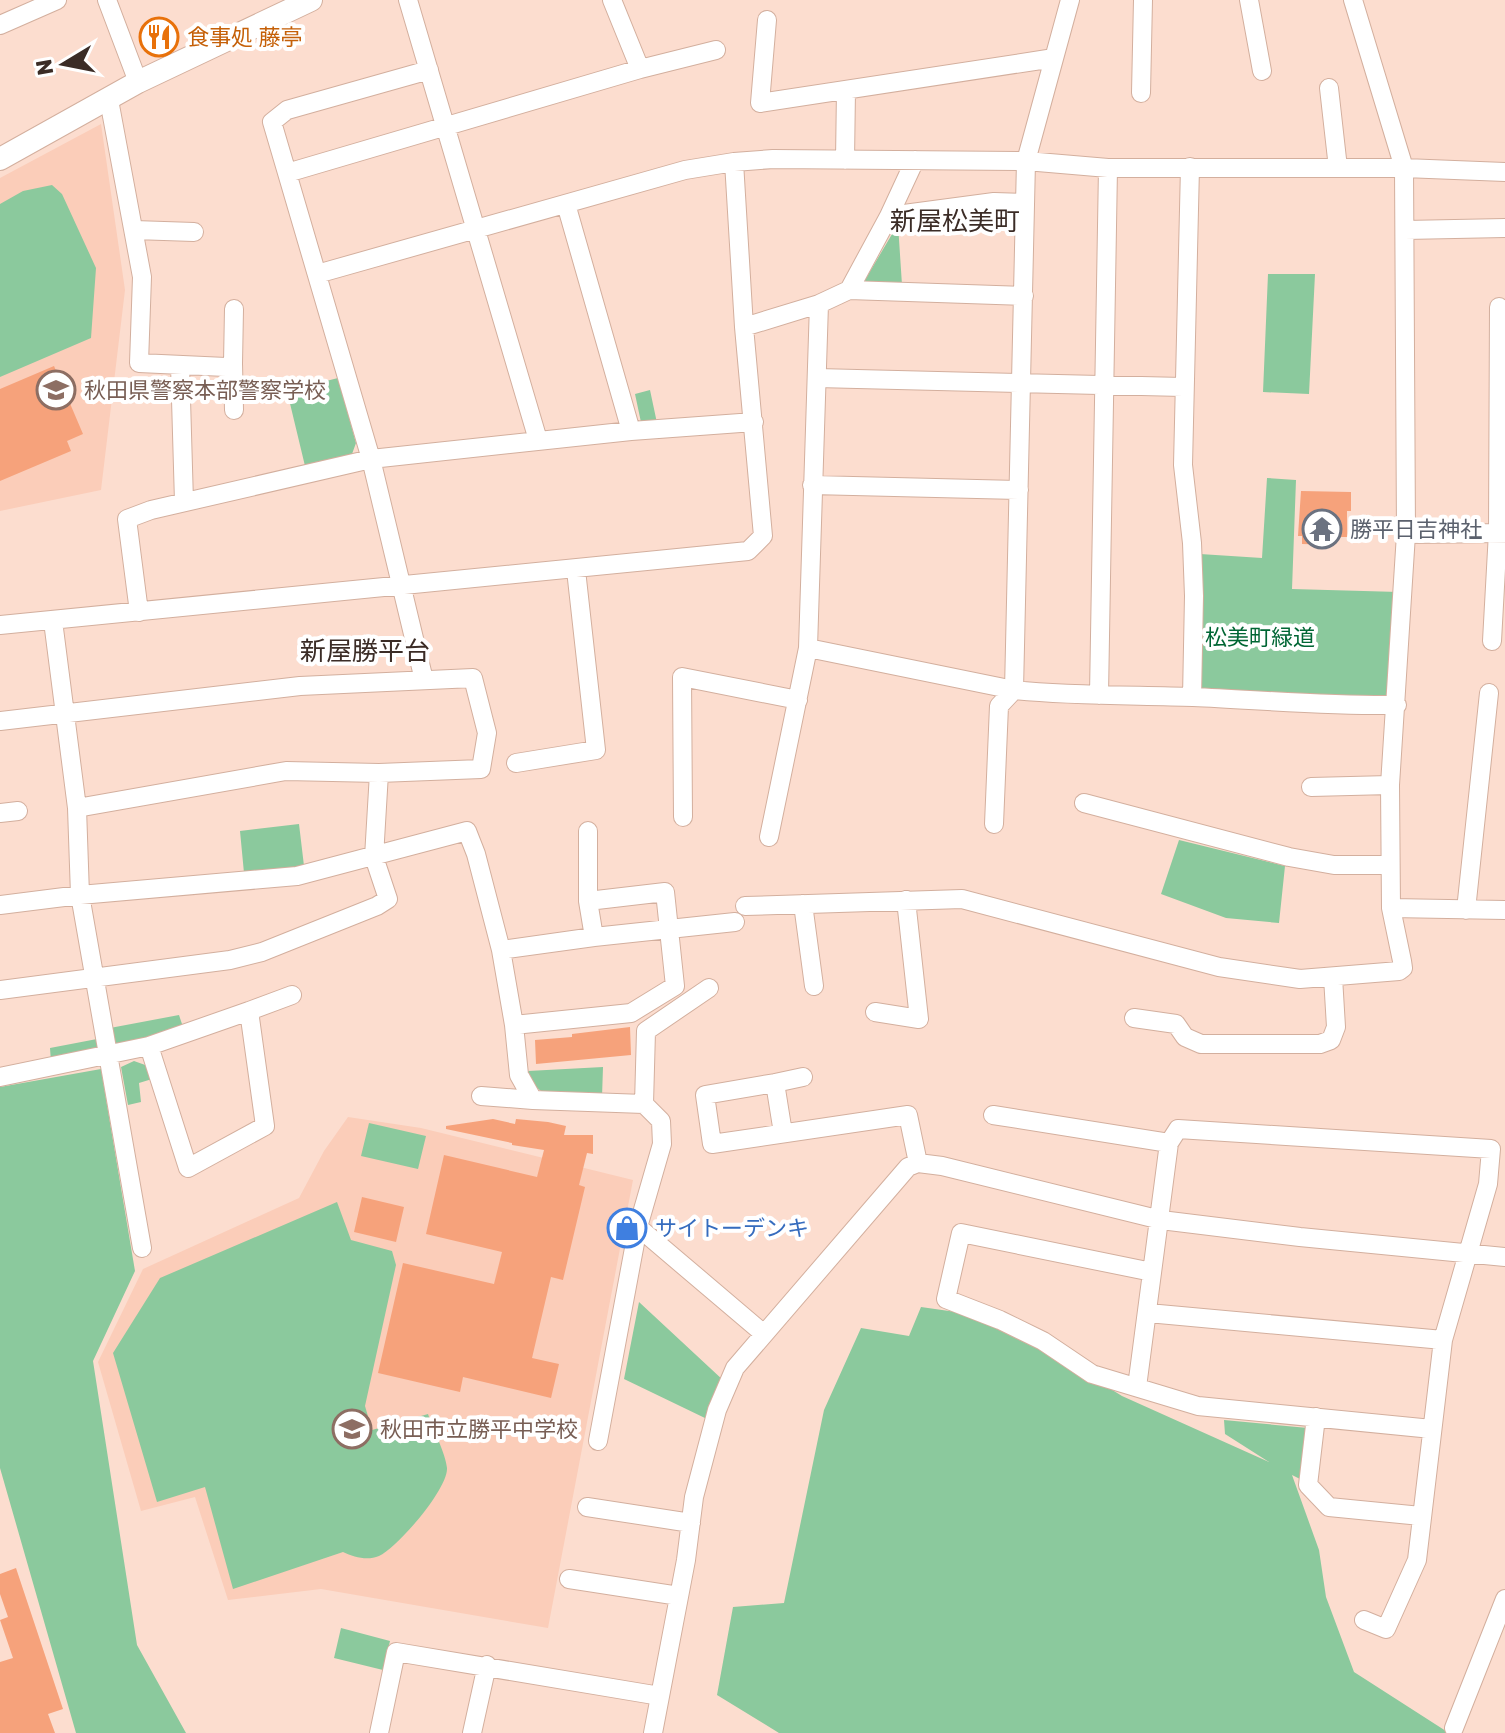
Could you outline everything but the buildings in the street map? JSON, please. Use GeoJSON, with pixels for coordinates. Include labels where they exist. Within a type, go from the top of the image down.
{"type":"FeatureCollection","features":[{"type":"Feature","properties":{"kind":"street"},"geometry":{"type":"LineString","coordinates":[[0,25],[57,0]]}},
{"type":"Feature","properties":{"kind":"street"},"geometry":{"type":"LineString","coordinates":[[107,0],[138,82]]}},
{"type":"Feature","properties":{"kind":"street"},"geometry":{"type":"LineString","coordinates":[[0,159],[138,82],[311,0]]}},
{"type":"Feature","properties":{"kind":"street"},"geometry":{"type":"LineString","coordinates":[[408,0],[538,440]]}},
{"type":"Feature","properties":{"kind":"street"},"geometry":{"type":"LineString","coordinates":[[612,0],[640,69]]}},
{"type":"Feature","properties":{"kind":"street"},"geometry":{"type":"LineString","coordinates":[[994,824],[999,706],[1014,690],[1026,161],[1070,0]]}},
{"type":"Feature","properties":{"kind":"street"},"geometry":{"type":"LineString","coordinates":[[1141,93],[1143,0]]}},
{"type":"Feature","properties":{"kind":"street"},"geometry":{"type":"LineString","coordinates":[[1249,0],[1262,71]]}},
{"type":"Feature","properties":{"kind":"street"},"geometry":{"type":"LineString","coordinates":[[501,950],[669,928],[803,904],[962,899],[1219,967],[1300,979],[1399,971],[1403,968],[1391,908],[1390,785],[1406,534],[1404,168],[1353,0]]}},
{"type":"Feature","properties":{"kind":"street"},"geometry":{"type":"LineString","coordinates":[[767,20],[760,103],[1054,58]]}},
{"type":"Feature","properties":{"kind":"street"},"geometry":{"type":"LineString","coordinates":[[287,173],[640,69],[716,50]]}},
{"type":"Feature","properties":{"kind":"street"},"geometry":{"type":"LineString","coordinates":[[424,680],[371,459],[272,122],[287,110],[429,70]]}},
{"type":"Feature","properties":{"kind":"street"},"geometry":{"type":"LineString","coordinates":[[1329,88],[1338,168]]}},
{"type":"Feature","properties":{"kind":"street"},"geometry":{"type":"LineString","coordinates":[[845,160],[846,90]]}},
{"type":"Feature","properties":{"kind":"street"},"geometry":{"type":"LineString","coordinates":[[109,100],[142,277],[139,363],[226,367],[233,363]]}},
{"type":"Feature","properties":{"kind":"street"},"geometry":{"type":"LineString","coordinates":[[849,290],[915,160]]}},
{"type":"Feature","properties":{"kind":"street"},"geometry":{"type":"LineString","coordinates":[[317,274],[685,170],[734,162],[1026,161],[1108,168],[1404,168],[1505,172]]}},
{"type":"Feature","properties":{"kind":"street"},"geometry":{"type":"LineString","coordinates":[[0,625],[748,551],[763,536],[744,327],[734,162]]}},
{"type":"Feature","properties":{"kind":"street"},"geometry":{"type":"LineString","coordinates":[[1190,167],[1183,465],[1192,543],[1192,697]]}},
{"type":"Feature","properties":{"kind":"street"},"geometry":{"type":"LineString","coordinates":[[1099,695],[1108,168]]}},
{"type":"Feature","properties":{"kind":"street"},"geometry":{"type":"LineString","coordinates":[[889,216],[994,202],[1024,203]]}},
{"type":"Feature","properties":{"kind":"street"},"geometry":{"type":"LineString","coordinates":[[566,204],[631,431]]}},
{"type":"Feature","properties":{"kind":"street"},"geometry":{"type":"LineString","coordinates":[[1405,230],[1505,228]]}},
{"type":"Feature","properties":{"kind":"street"},"geometry":{"type":"LineString","coordinates":[[134,230],[194,232]]}},
{"type":"Feature","properties":{"kind":"street"},"geometry":{"type":"LineString","coordinates":[[744,327],[819,304],[849,290],[1024,296]]}},
{"type":"Feature","properties":{"kind":"street"},"geometry":{"type":"LineString","coordinates":[[769,837],[808,648],[819,304]]}},
{"type":"Feature","properties":{"kind":"street"},"geometry":{"type":"LineString","coordinates":[[1492,641],[1501,532],[1499,307]]}},
{"type":"Feature","properties":{"kind":"street"},"geometry":{"type":"LineString","coordinates":[[234,309],[234,410]]}},
{"type":"Feature","properties":{"kind":"street"},"geometry":{"type":"LineString","coordinates":[[180,365],[184,502]]}},
{"type":"Feature","properties":{"kind":"street"},"geometry":{"type":"LineString","coordinates":[[817,378],[1183,387]]}},
{"type":"Feature","properties":{"kind":"street"},"geometry":{"type":"LineString","coordinates":[[139,612],[127,519],[184,502],[371,459],[631,431],[754,422]]}},
{"type":"Feature","properties":{"kind":"street"},"geometry":{"type":"LineString","coordinates":[[812,485],[1019,490]]}},
{"type":"Feature","properties":{"kind":"street"},"geometry":{"type":"LineString","coordinates":[[1406,534],[1501,532]]}},
{"type":"Feature","properties":{"kind":"street"},"geometry":{"type":"LineString","coordinates":[[516,763],[596,750],[576,570]]}},
{"type":"Feature","properties":{"kind":"street"},"geometry":{"type":"LineString","coordinates":[[53,621],[77,808],[80,895],[142,1248]]}},
{"type":"Feature","properties":{"kind":"street"},"geometry":{"type":"LineString","coordinates":[[808,648],[1014,690],[1338,706],[1397,705]]}},
{"type":"Feature","properties":{"kind":"street"},"geometry":{"type":"LineString","coordinates":[[683,817],[682,677],[798,700]]}},
{"type":"Feature","properties":{"kind":"street"},"geometry":{"type":"LineString","coordinates":[[0,721],[300,686],[473,678],[487,733],[481,769],[379,773],[286,771],[77,808]]}},
{"type":"Feature","properties":{"kind":"street"},"geometry":{"type":"LineString","coordinates":[[1466,910],[1489,693]]}},
{"type":"Feature","properties":{"kind":"street"},"geometry":{"type":"LineString","coordinates":[[1484,737],[1505,738]]}},
{"type":"Feature","properties":{"kind":"street"},"geometry":{"type":"LineString","coordinates":[[0,990],[241,957],[262,952],[377,906],[388,899],[374,857],[379,773]]}},
{"type":"Feature","properties":{"kind":"street"},"geometry":{"type":"LineString","coordinates":[[1311,787],[1390,785]]}},
{"type":"Feature","properties":{"kind":"street"},"geometry":{"type":"LineString","coordinates":[[1084,803],[1289,857],[1334,865],[1390,865]]}},
{"type":"Feature","properties":{"kind":"street"},"geometry":{"type":"LineString","coordinates":[[0,905],[297,876],[467,831],[501,950],[519,1075],[533,1100]]}},
{"type":"Feature","properties":{"kind":"street"},"geometry":{"type":"LineString","coordinates":[[588,831],[588,901],[594,937]]}},
{"type":"Feature","properties":{"kind":"street"},"geometry":{"type":"LineString","coordinates":[[514,1025],[631,1013],[675,986],[665,892],[588,901]]}},
{"type":"Feature","properties":{"kind":"street"},"geometry":{"type":"LineString","coordinates":[[875,1012],[919,1019],[906,900]]}},
{"type":"Feature","properties":{"kind":"street"},"geometry":{"type":"LineString","coordinates":[[803,904],[814,986]]}},
{"type":"Feature","properties":{"kind":"street"},"geometry":{"type":"LineString","coordinates":[[1391,908],[1505,910]]}},
{"type":"Feature","properties":{"kind":"street"},"geometry":{"type":"LineString","coordinates":[[1134,1018],[1176,1024],[1185,1037],[1201,1044],[1320,1044],[1331,1040],[1336,1027],[1333,977]]}},
{"type":"Feature","properties":{"kind":"street"},"geometry":{"type":"LineString","coordinates":[[644,1104],[646,1031],[709,988]]}},
{"type":"Feature","properties":{"kind":"street"},"geometry":{"type":"LineString","coordinates":[[0,1077],[149,1046],[292,995]]}},
{"type":"Feature","properties":{"kind":"street"},"geometry":{"type":"LineString","coordinates":[[149,1046],[188,1168],[265,1126],[249,1011]]}},
{"type":"Feature","properties":{"kind":"street"},"geometry":{"type":"LineString","coordinates":[[803,1077],[705,1095],[712,1144],[908,1115],[918,1163]]}},
{"type":"Feature","properties":{"kind":"street"},"geometry":{"type":"LineString","coordinates":[[775,1083],[783,1133]]}},
{"type":"Feature","properties":{"kind":"street"},"geometry":{"type":"LineString","coordinates":[[481,1096],[644,1104],[661,1121],[662,1144],[638,1227],[598,1441]]}},
{"type":"Feature","properties":{"kind":"street"},"geometry":{"type":"LineString","coordinates":[[993,1115],[1169,1143]]}},
{"type":"Feature","properties":{"kind":"street"},"geometry":{"type":"LineString","coordinates":[[1137,1387],[1169,1143],[1178,1129],[1498,1146],[1443,1340],[1417,1560],[1386,1629],[1364,1620]]}},
{"type":"Feature","properties":{"kind":"street"},"geometry":{"type":"LineString","coordinates":[[653,1733],[694,1497],[717,1410],[735,1368],[908,1167],[918,1163],[942,1166],[1161,1220],[1505,1257]]}},
{"type":"Feature","properties":{"kind":"street"},"geometry":{"type":"LineString","coordinates":[[638,1227],[764,1334]]}},
{"type":"Feature","properties":{"kind":"street"},"geometry":{"type":"LineString","coordinates":[[1152,1272],[961,1233],[946,1299],[1043,1341],[1092,1374],[1198,1406],[1432,1429]]}},
{"type":"Feature","properties":{"kind":"street"},"geometry":{"type":"LineString","coordinates":[[1148,1313],[1443,1340]]}},
{"type":"Feature","properties":{"kind":"street"},"geometry":{"type":"LineString","coordinates":[[1316,1417],[1308,1485],[1329,1507],[1421,1516]]}},
{"type":"Feature","properties":{"kind":"street"},"geometry":{"type":"LineString","coordinates":[[587,1507],[691,1523]]}},
{"type":"Feature","properties":{"kind":"street"},"geometry":{"type":"LineString","coordinates":[[569,1579],[679,1596]]}},
{"type":"Feature","properties":{"kind":"street"},"geometry":{"type":"LineString","coordinates":[[1454,1728],[1505,1599]]}},
{"type":"Feature","properties":{"kind":"street"},"geometry":{"type":"LineString","coordinates":[[379,1733],[396,1652],[660,1696]]}},
{"type":"Feature","properties":{"kind":"street"},"geometry":{"type":"LineString","coordinates":[[472,1733],[487,1665]]}},
{"type":"Feature","properties":{"kind":"shaded area","name":"秋田県警察本部警察学校"},"geometry":{"type":"Polygon","coordinates":[[[101,124],[125,290],[101,490],[0,511],[0,178],[101,124]]]}},
{"type":"Feature","properties":{"kind":"shaded area","name":"秋田市立勝平中学校"},"geometry":{"type":"Polygon","coordinates":[[[348,1117],[421,1128],[633,1180],[548,1628],[321,1589],[228,1600],[195,1497],[141,1511],[98,1362],[143,1269],[299,1198],[324,1151],[348,1117]]]}},
{"type":"Feature","properties":{"kind":"green space"},"geometry":{"type":"Polygon","coordinates":[[[52,185],[62,194],[96,268],[91,338],[0,377],[0,204],[23,191],[52,185]]]}},
{"type":"Feature","properties":{"kind":"green space"},"geometry":{"type":"Polygon","coordinates":[[[898,224],[902,285],[862,285],[898,224]]]}},
{"type":"Feature","properties":{"kind":"green space"},"geometry":{"type":"Polygon","coordinates":[[[1268,274],[1315,274],[1309,394],[1263,392],[1268,274]]]}},
{"type":"Feature","properties":{"kind":"green space"},"geometry":{"type":"Polygon","coordinates":[[[338,378],[356,443],[352,454],[305,466],[287,391],[338,378]]]}},
{"type":"Feature","properties":{"kind":"green space"},"geometry":{"type":"Polygon","coordinates":[[[650,390],[657,423],[642,427],[635,394],[650,390]]]}},
{"type":"Feature","properties":{"kind":"green space","name":"松美町緑道"},"geometry":{"type":"Polygon","coordinates":[[[1267,478],[1296,480],[1292,589],[1399,592],[1393,700],[1199,692],[1200,554],[1262,558],[1267,478]]]}},
{"type":"Feature","properties":{"kind":"green space"},"geometry":{"type":"Polygon","coordinates":[[[299,824],[304,866],[244,873],[240,831],[299,824]]]}},
{"type":"Feature","properties":{"kind":"green space"},"geometry":{"type":"Polygon","coordinates":[[[1179,840],[1285,866],[1279,923],[1226,918],[1161,894],[1179,840]]]}},
{"type":"Feature","properties":{"kind":"green space"},"geometry":{"type":"Polygon","coordinates":[[[179,1015],[183,1027],[125,1046],[111,1041],[110,1028],[179,1015]]]}},
{"type":"Feature","properties":{"kind":"green space"},"geometry":{"type":"Polygon","coordinates":[[[97,1039],[99,1050],[51,1062],[50,1048],[97,1039]]]}},
{"type":"Feature","properties":{"kind":"green space"},"geometry":{"type":"Polygon","coordinates":[[[134,1061],[148,1066],[152,1079],[139,1083],[141,1102],[128,1105],[121,1067],[134,1061]]]}},
{"type":"Feature","properties":{"kind":"green space"},"geometry":{"type":"Polygon","coordinates":[[[603,1067],[602,1097],[548,1095],[533,1082],[528,1071],[603,1067]]]}},
{"type":"Feature","properties":{"kind":"green space"},"geometry":{"type":"Polygon","coordinates":[[[101,1069],[135,1271],[93,1361],[137,1645],[186,1733],[76,1733],[0,1468],[0,1087],[101,1069]]]}},
{"type":"Feature","properties":{"kind":"green space"},"geometry":{"type":"Polygon","coordinates":[[[369,1123],[426,1136],[418,1169],[361,1156],[369,1123]]]}},
{"type":"Feature","properties":{"kind":"green space"},"geometry":{"type":"Polygon","coordinates":[[[337,1202],[351,1240],[392,1251],[396,1265],[365,1406],[372,1430],[428,1414],[446,1462],[445,1477],[431,1503],[398,1541],[379,1556],[361,1558],[343,1552],[233,1589],[205,1487],[157,1502],[113,1353],[160,1278],[337,1202]]]}},
{"type":"Feature","properties":{"kind":"green space"},"geometry":{"type":"Polygon","coordinates":[[[639,1302],[724,1381],[707,1419],[624,1379],[639,1302]]]}},
{"type":"Feature","properties":{"kind":"green space"},"geometry":{"type":"Polygon","coordinates":[[[921,1307],[970,1314],[1033,1341],[1122,1396],[1269,1462],[1225,1434],[1224,1420],[1308,1428],[1300,1479],[1292,1475],[1319,1550],[1326,1597],[1354,1672],[1449,1733],[779,1733],[717,1695],[733,1607],[784,1603],[824,1410],[861,1328],[909,1336],[921,1307]]]}},
{"type":"Feature","properties":{"kind":"green space"},"geometry":{"type":"Polygon","coordinates":[[[341,1628],[390,1641],[383,1670],[334,1658],[341,1628]]]}},
{"type":"Feature","properties":{"kind":"place","name":"食事処 藤亭"},"geometry":{"type":"Point","coordinates":[159,37]}},
{"type":"Feature","properties":{"kind":"place","name":"秋田県警察本部警察学校"},"geometry":{"type":"Point","coordinates":[56,390]}},
{"type":"Feature","properties":{"kind":"place","name":"勝平日吉神社"},"geometry":{"type":"Point","coordinates":[1322,529]}},
{"type":"Feature","properties":{"kind":"place","name":"サイトーデンキ"},"geometry":{"type":"Point","coordinates":[627,1228]}},
{"type":"Feature","properties":{"kind":"place","name":"秋田市立勝平中学校"},"geometry":{"type":"Point","coordinates":[352,1429]}},
{"type":"Feature","properties":{"kind":"district","name":"新屋松美町"},"geometry":{"type":"Point","coordinates":[955,221]}},
{"type":"Feature","properties":{"kind":"district","name":"新屋勝平台"},"geometry":{"type":"Point","coordinates":[365,651]}}]}
